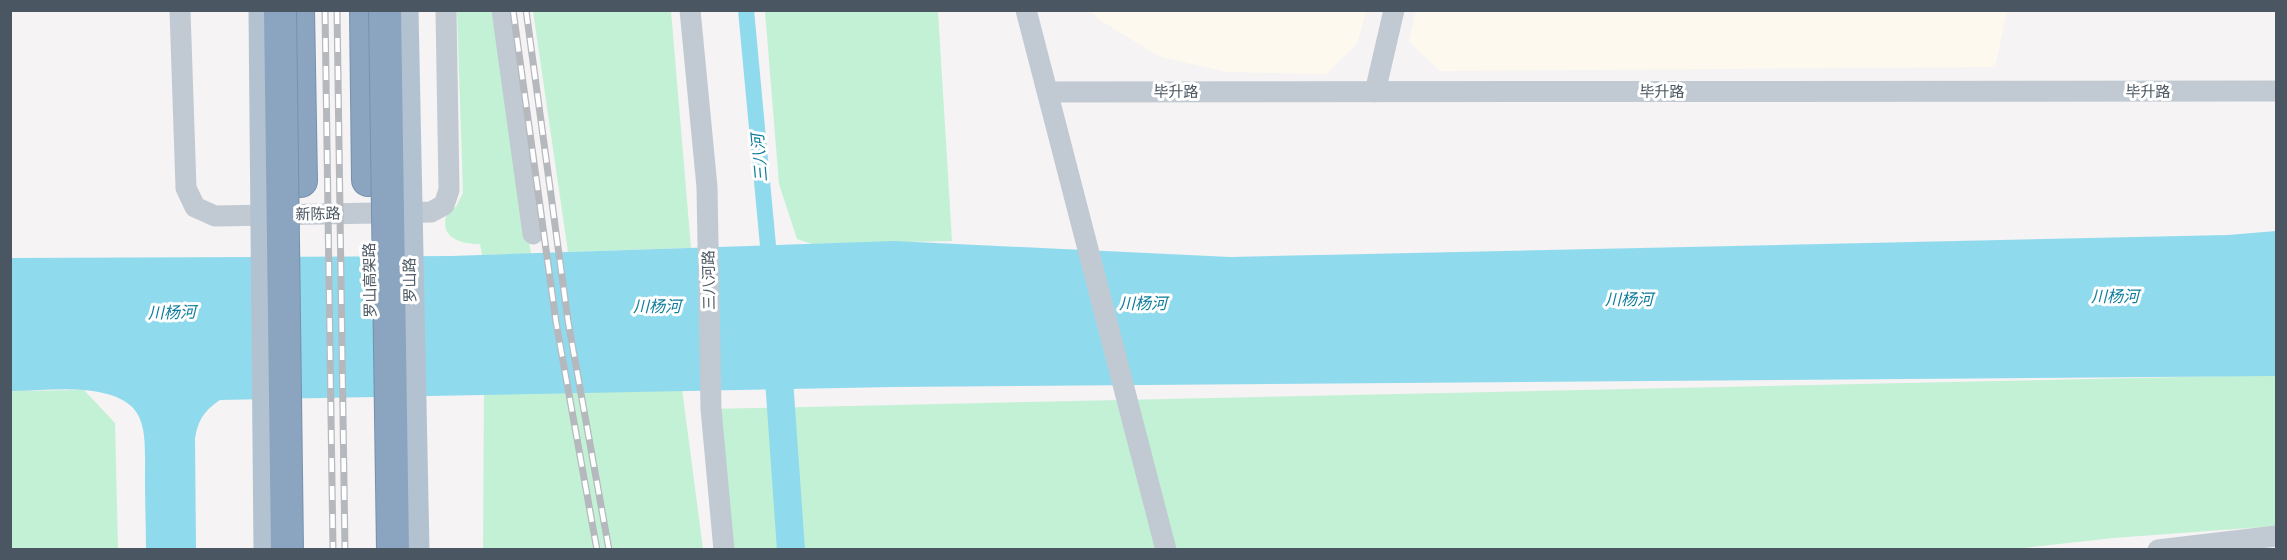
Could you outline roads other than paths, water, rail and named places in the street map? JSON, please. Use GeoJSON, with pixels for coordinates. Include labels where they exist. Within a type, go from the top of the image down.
{"type":"FeatureCollection","features":[{"type":"Feature","properties":{"kind":"highway"},"geometry":{"type":"LineString","coordinates":[[280,10],[287,549]]}},
{"type":"Feature","properties":{"kind":"highway"},"geometry":{"type":"LineString","coordinates":[[298,10],[306,549]]}},
{"type":"Feature","properties":{"kind":"highway","name":"罗山高架路"},"geometry":{"type":"LineString","coordinates":[[366,10],[374,549]]}},
{"type":"Feature","properties":{"kind":"highway"},"geometry":{"type":"LineString","coordinates":[[385,10],[393,549]]}},
{"type":"Feature","properties":{"kind":"main road"},"geometry":{"type":"LineString","coordinates":[[261,10],[267,549]]}},
{"type":"Feature","properties":{"kind":"main road","name":"罗山路"},"geometry":{"type":"LineString","coordinates":[[405,10],[416,549]]}},
{"type":"Feature","properties":{"kind":"street","name":"新陈路"},"geometry":{"type":"LineString","coordinates":[[180,10],[186,188],[195,207],[215,216],[431,212],[444,205],[449,190],[446,10]]}},
{"type":"Feature","properties":{"kind":"street"},"geometry":{"type":"LineString","coordinates":[[502,10],[533,234]]}},
{"type":"Feature","properties":{"kind":"street","name":"三八河路"},"geometry":{"type":"LineString","coordinates":[[690,10],[704,134],[711,409],[724,549]]}},
{"type":"Feature","properties":{"kind":"street"},"geometry":{"type":"LineString","coordinates":[[1026,10],[1166,549]]}},
{"type":"Feature","properties":{"kind":"street"},"geometry":{"type":"LineString","coordinates":[[1375,92],[1394,10]]}},
{"type":"Feature","properties":{"kind":"street","name":"毕升路"},"geometry":{"type":"LineString","coordinates":[[1048,92],[2277,92]]}},
{"type":"Feature","properties":{"kind":"street"},"geometry":{"type":"LineString","coordinates":[[2158,549],[2277,536]]}},
{"type":"Feature","properties":{"kind":"water","name":"川杨河"},"geometry":{"type":"Polygon","coordinates":[[[2276,231],[2276,376],[894,387],[220,400],[203,416],[195,439],[196,549],[146,549],[145,445],[140,418],[133,408],[122,400],[106,394],[84,390],[11,391],[10,258],[452,256],[894,241],[1230,257],[2228,235],[2276,231]]]}},
{"type":"Feature","properties":{"kind":"waterway","name":"三八河"},"geometry":{"type":"LineString","coordinates":[[746,10],[770,267]]}},
{"type":"Feature","properties":{"kind":"waterway"},"geometry":{"type":"LineString","coordinates":[[777,351],[791,550]]}},
{"type":"Feature","properties":{"kind":"railway"},"geometry":{"type":"LineString","coordinates":[[325,10],[333,550]]}},
{"type":"Feature","properties":{"kind":"railway"},"geometry":{"type":"LineString","coordinates":[[337,10],[345,550]]}},
{"type":"Feature","properties":{"kind":"railway"},"geometry":{"type":"LineString","coordinates":[[513,10],[556,322],[597,550]]}},
{"type":"Feature","properties":{"kind":"railway"},"geometry":{"type":"LineString","coordinates":[[526,10],[568,321],[609,550]]}}]}
